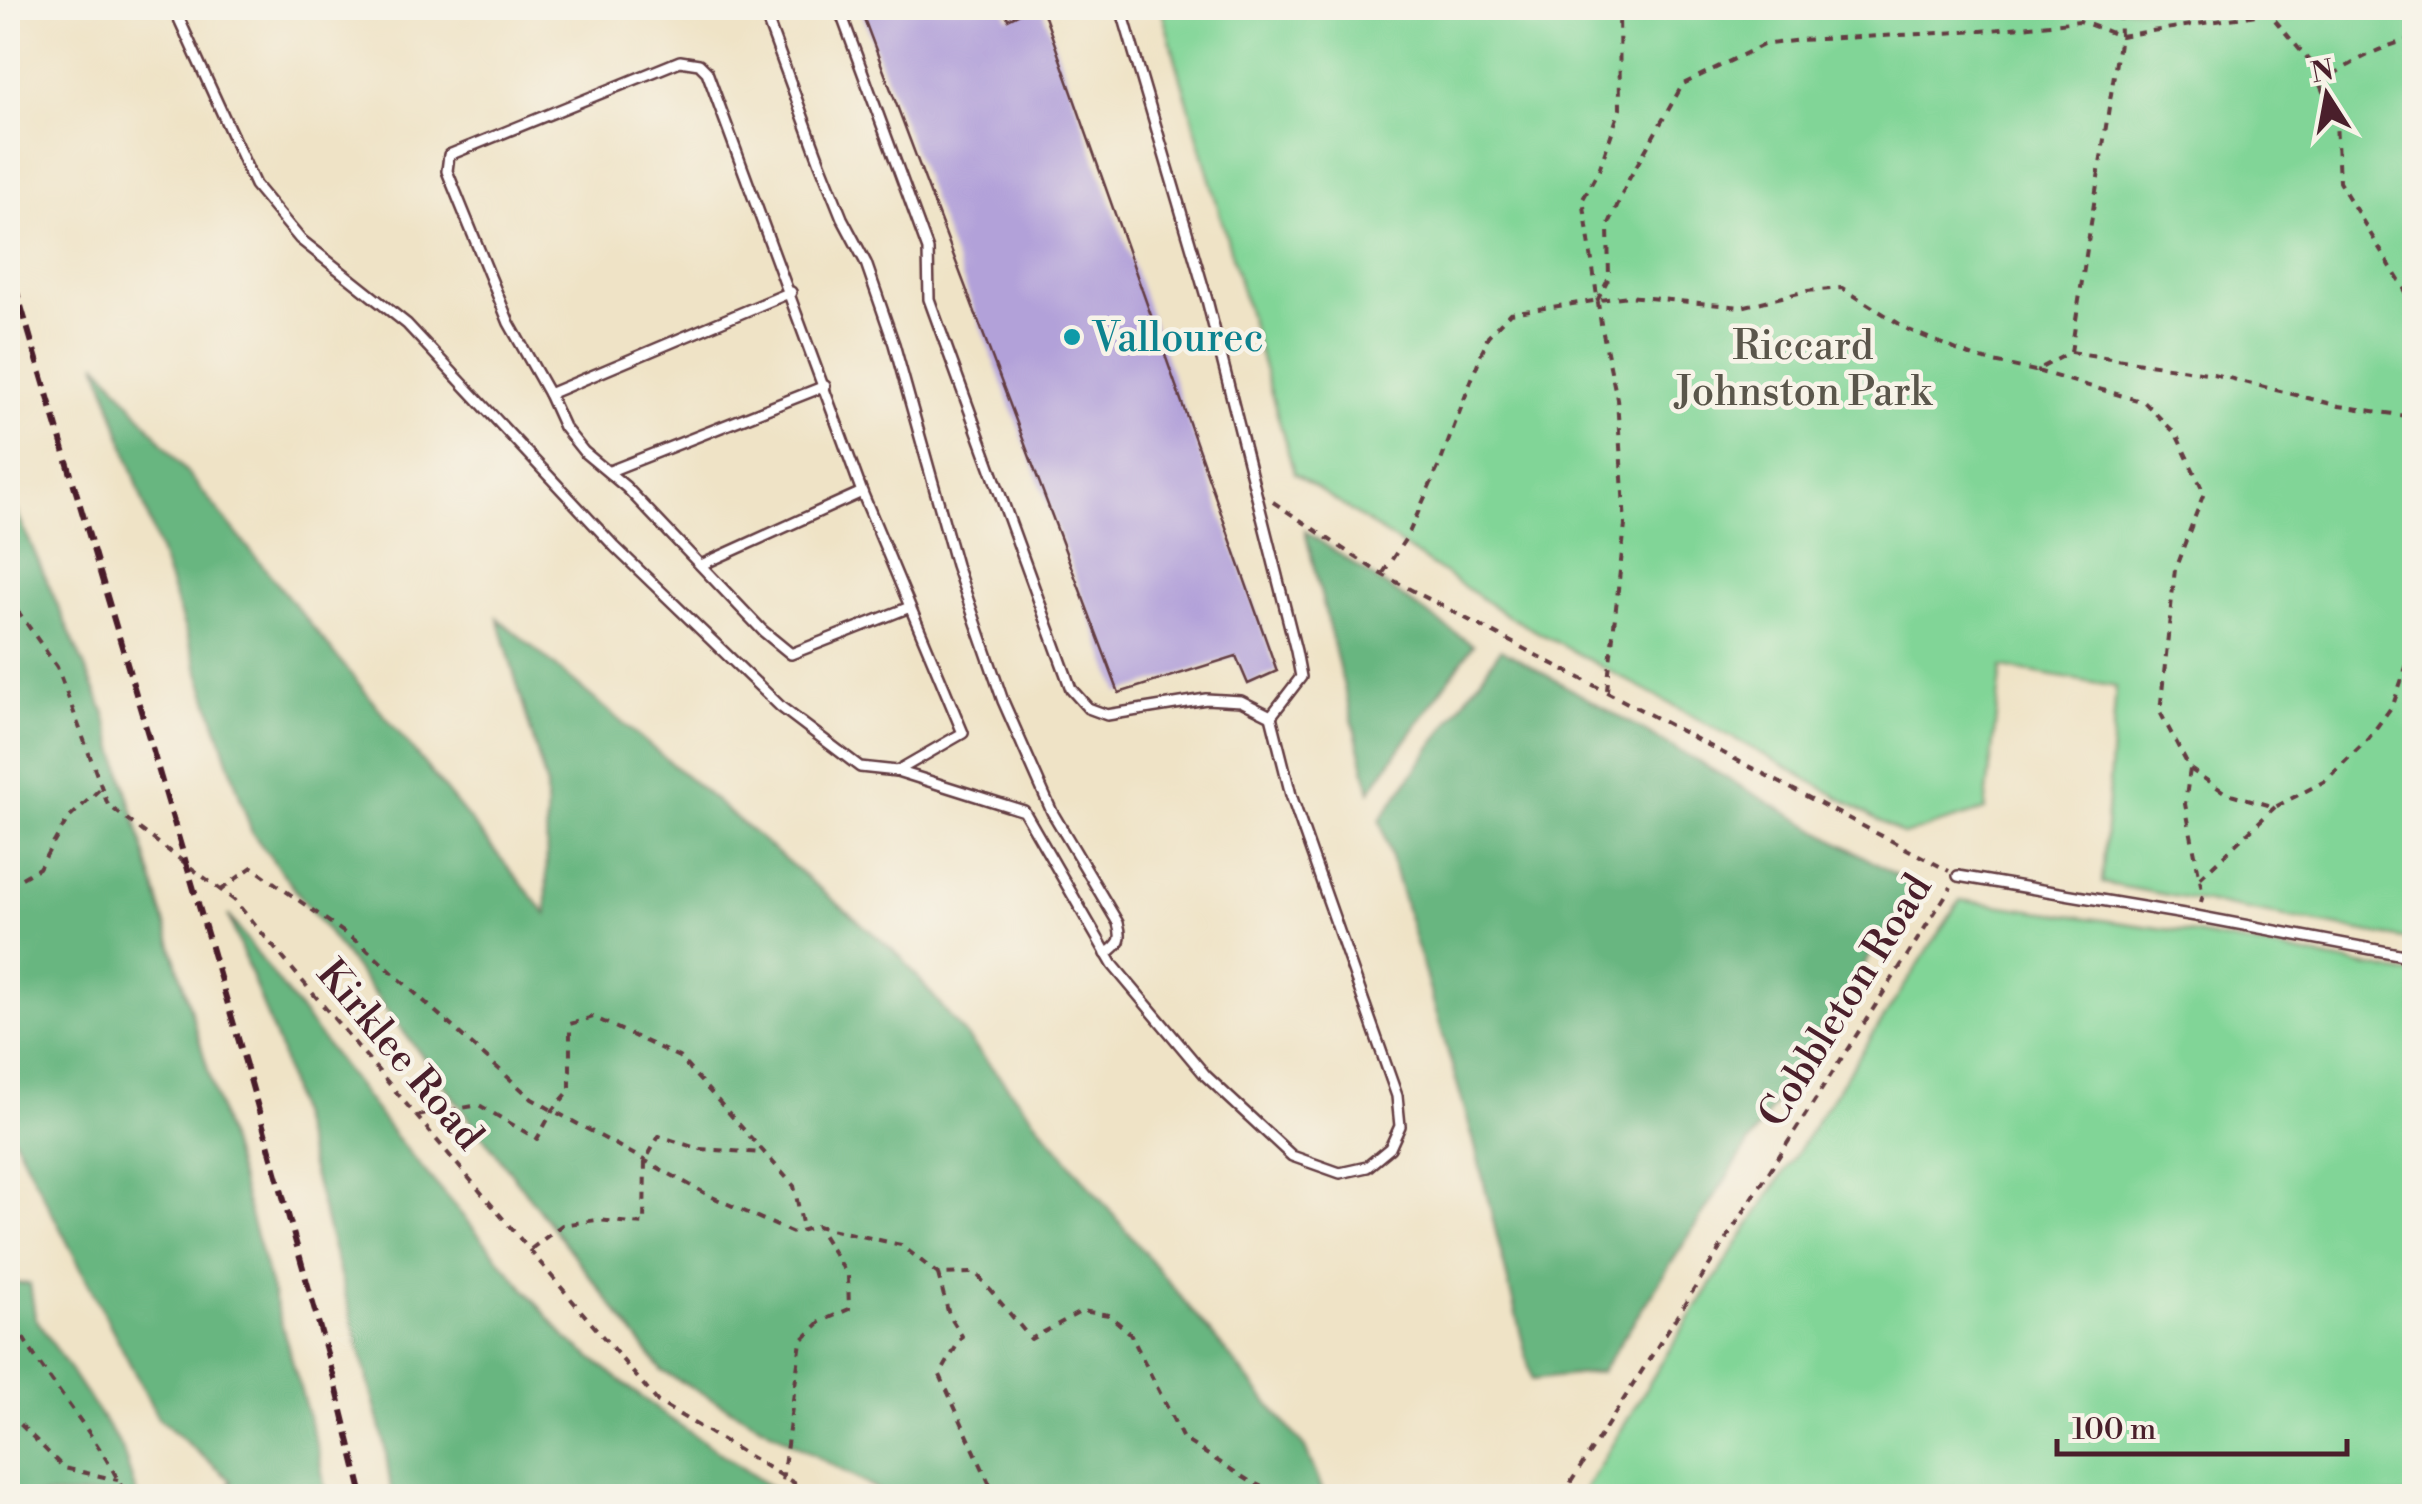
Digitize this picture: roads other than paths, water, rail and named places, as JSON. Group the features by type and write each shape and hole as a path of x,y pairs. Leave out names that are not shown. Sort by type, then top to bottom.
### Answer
{"lane":[{"path":"174,8 255,185 300,239 408,324 615,548 782,707 860,766 897,771 1024,811 1106,954 1206,1076 1292,1156 1340,1172 1367,1168 1390,1148 1400,1126 1397,1096 1290,794 1271,716 1241,701 1206,700 1107,716 1088,708 1071,689 929,298 928,250 839,8"},
{"path":"763,8 820,163 873,280 956,565 1002,701 1052,812 1118,923 1122,936 1119,944 1106,954"},
{"path":"1121,8 1207,300 1301,677 1271,716"},
{"path":"897,771 962,733 910,607 862,492 707,72 699,64 680,61 449,155 447,171 509,324 564,427 584,452 610,472 763,631 790,654 910,607"},
{"path":"549,394 791,292"},
{"path":"610,472 825,386"},
{"path":"701,564 862,492"},
{"name":"Cobbleton Road","path":"1958,876 2414,958"}],"railway":[{"path":"8,262 248,1072 363,1496"}],"place":[{"name":"Vallourec","path":"1072,337"}],"park label":[{"name":"Riccard Johnston Park","path":"1803,368"}]}
